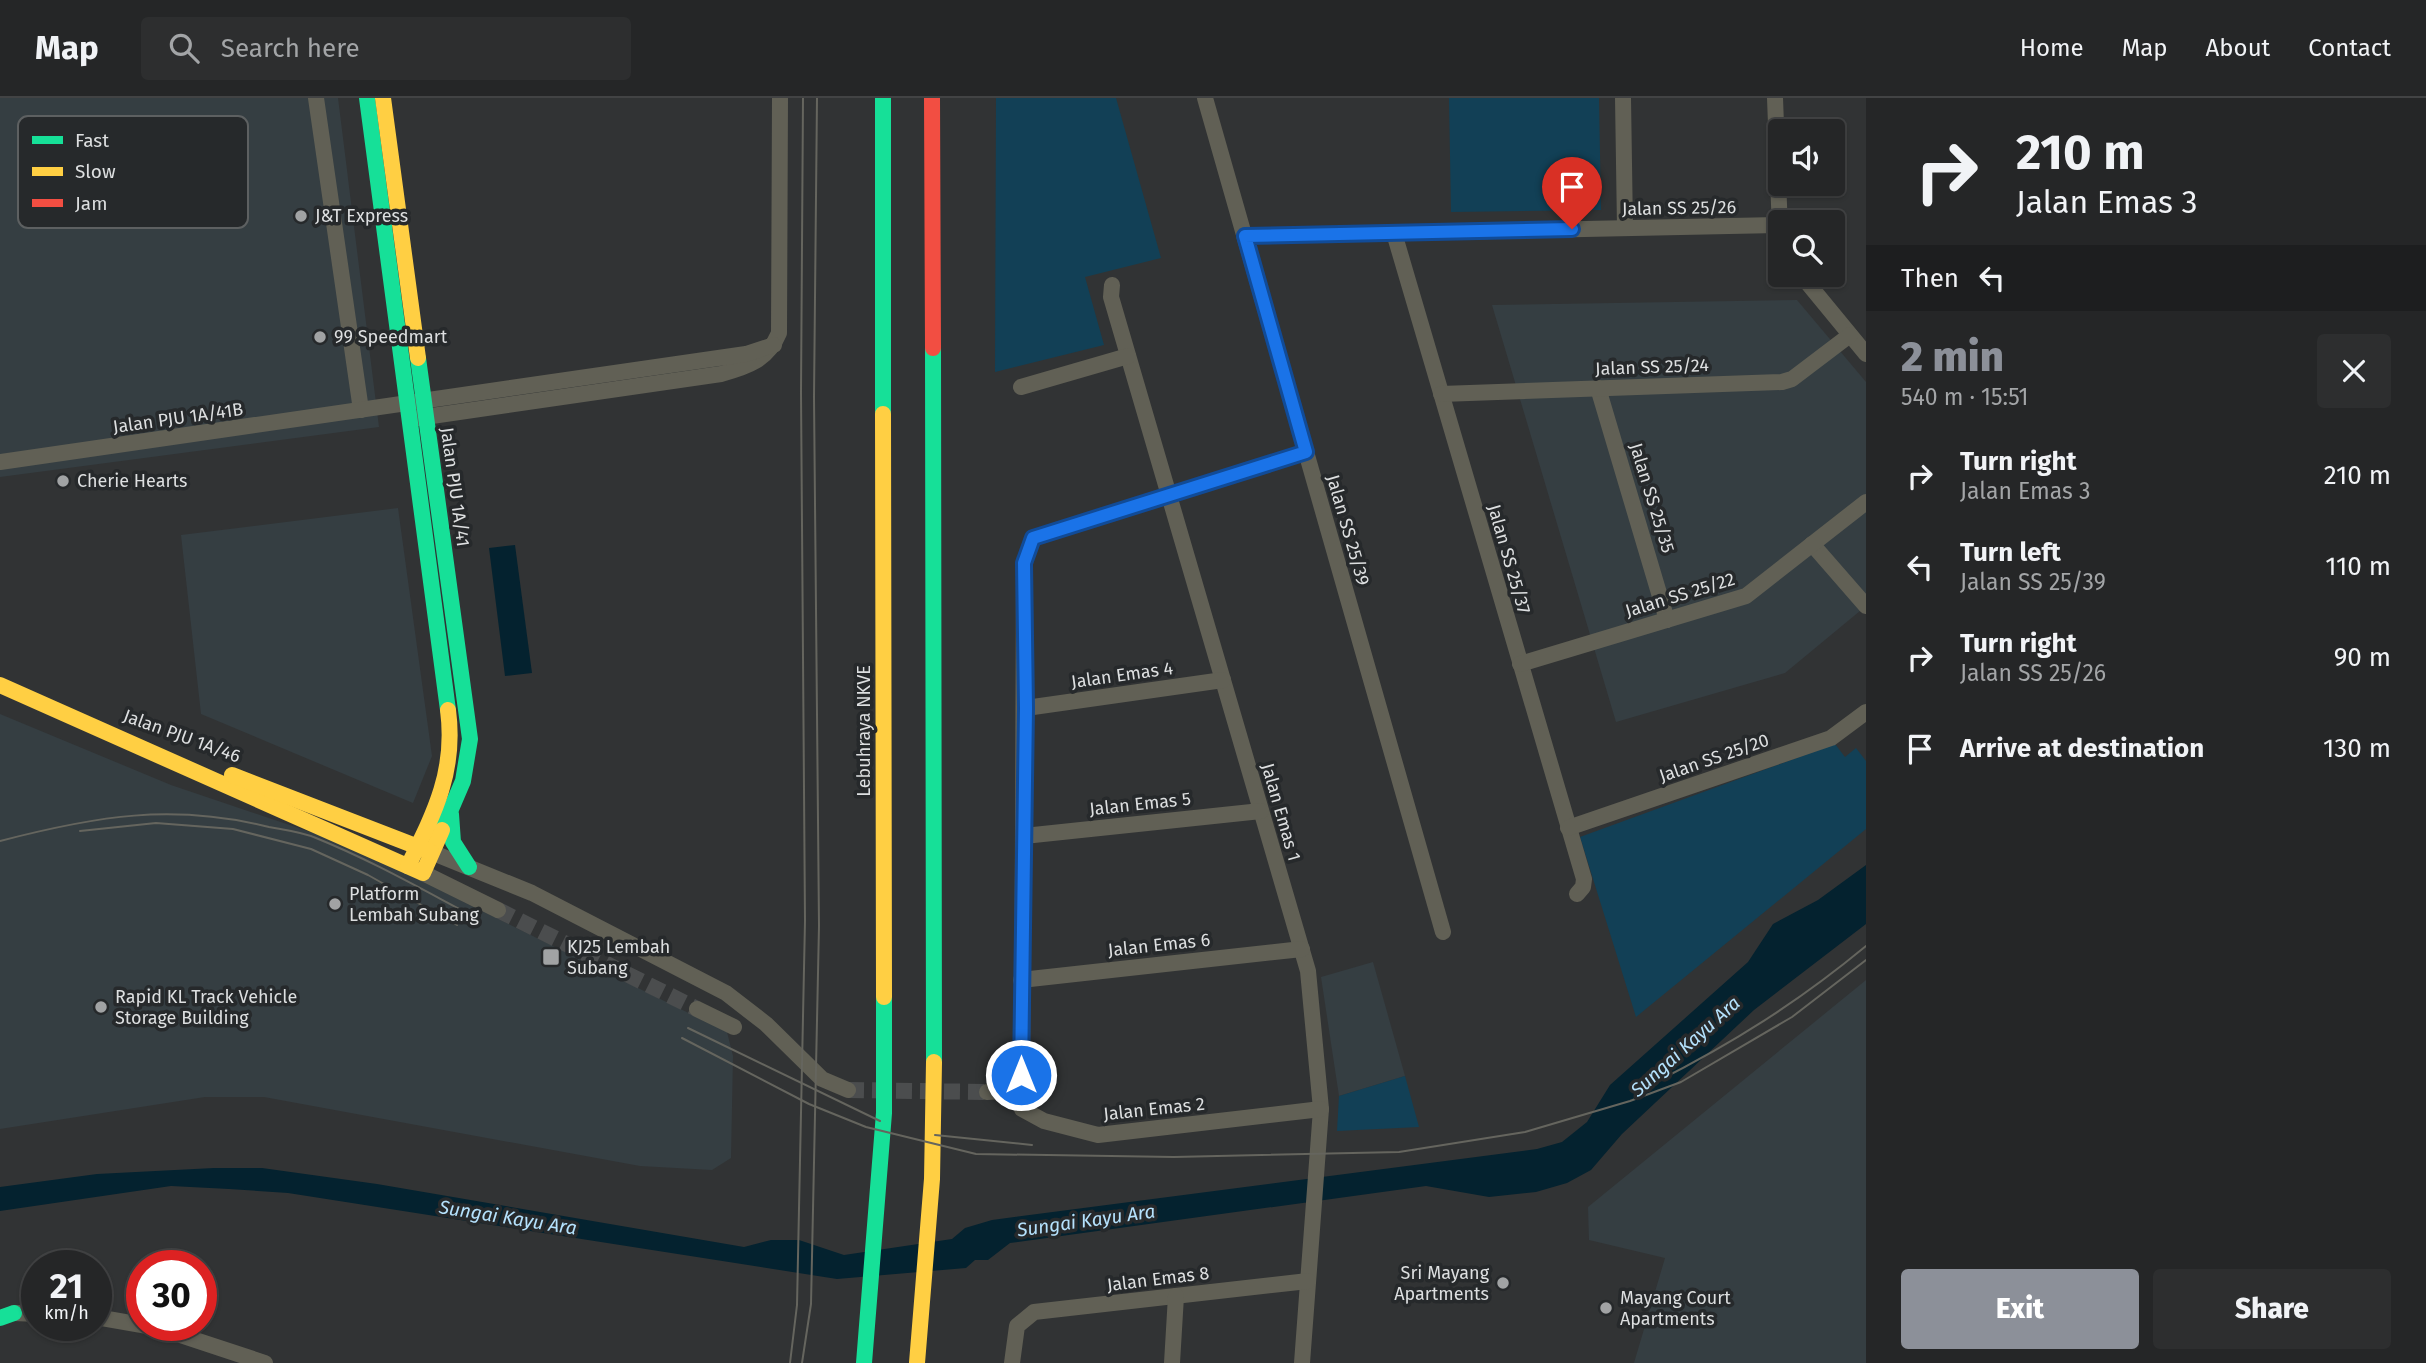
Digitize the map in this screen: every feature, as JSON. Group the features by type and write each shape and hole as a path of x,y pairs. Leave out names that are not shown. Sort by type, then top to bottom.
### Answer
{"main road":[{"name":"Jalan PJU 1A/41","path":"367,98 452,740 452,759 424,849 415,869"},
{"name":"Jalan PJU 1A/41","path":"383,98 470,739 468,762 453,805 424,849"},
{"name":"Lebuhraya NKVE","path":"864,1363 884,1113 883,98"},
{"path":"918,1355 932,1179 932,98"},
{"path":"0,685 95,725"},
{"name":"Jalan PJU 1A/46","path":"95,725 424,849"},
{"name":"Jalan PJU 1A/46","path":"95,725 415,869"},
{"path":"453,805 451,838 454,849 469,867"}],"street":[{"path":"316,98 361,410"},
{"name":"Jalan PJU 1A/41B","path":"0,462 171,440 361,410 408,411 746,354 774,345 779,333 780,98"},
{"name":"Jalan SS 25/39","path":"1205,98 1443,932"},
{"path":"1623,98 1625,228"},
{"path":"1775,98 1778,210"},
{"name":"Jalan SS 25/26","path":"1245,236 1625,228 1768,228"},
{"name":"Jalan SS 25/37","path":"1394,233 1584,878 1583,887 1577,894"},
{"name":"Jalan Emas 1","path":"1112,285 1111,298 1308,971 1321,1109 1302,1363"},
{"path":"1811,287 1866,354"},
{"name":"Jalan SS 25/24","path":"1441,394 1783,382 1792,379 1850,335"},
{"path":"1021,387 1128,356"},
{"name":"Jalan SS 25/35","path":"1598,388 1667,620"},
{"path":"1169,495 1306,452"},
{"name":"Jalan Emas 2","path":"1169,495 1033,538 1024,563 1026,708 1021,980 1022,1109 1044,1121 1098,1135 1321,1109"},
{"name":"Jalan SS 25/22","path":"1520,664 1746,596 1866,502"},
{"path":"1812,544 1866,606"},
{"name":"Jalan Emas 4","path":"1026,708 1223,680"},
{"name":"Jalan SS 25/20","path":"1568,828 1831,738 1866,712"},
{"name":"Jalan Emas 5","path":"1024,836 1261,811"},
{"name":"Jalan PJU 1A/46","path":"424,849 533,893 726,993 765,1024 822,1079 848,1090"},
{"name":"Jalan PJU 1A/46","path":"415,869 498,910"},
{"name":"Jalan Emas 6","path":"1021,980 1302,949"},
{"path":"697,1009 734,1027"},
{"path":"987,1092 1021,1090"},
{"name":"Jalan Emas 8","path":"1012,1363 1017,1326 1034,1312 1308,1281"},
{"path":"1172,1363 1176,1296"},
{"path":"112,1320 159,1328 265,1363"}],"shaded area":[{"path":"0,98 338,98 379,427 0,477"},
{"path":"996,98 1116,98 1161,258 1085,277 1104,345 995,372"},
{"path":"1449,98 1599,98 1601,210 1451,212"},
{"path":"1797,300 1866,382 1866,606 1785,673 1616,722 1492,305"},
{"path":"398,508 432,756 413,803 201,714 181,535"},
{"path":"0,714 171,785 349,845 727,1032 733,1056 731,1158 712,1170 640,1166 264,1097 205,1097 0,1129"},
{"path":"1835,744 1845,757 1856,748 1866,761 1866,829 1636,1017 1580,837"},
{"path":"1373,962 1405,1076 1339,1096 1321,977"},
{"path":"1866,980 1866,1363 1634,1363 1665,1258 1589,1240 1588,1207"},
{"path":"1405,1076 1419,1127 1337,1131 1339,1096"}],"water":[{"path":"515,545 532,673 505,676 489,548"},
{"name":"Sungai Kayu Ara","path":"1866,865 1866,924 1754,1010 1622,1134 1591,1170 1567,1183 1536,1192 1489,1197 1426,1186 1010,1243 988,1260 975,1260 966,1268 837,1279 288,1193 171,1186 0,1211 0,1187 97,1174 262,1168 377,1184 744,1247 771,1240 799,1240 844,1255 952,1239 965,1228 992,1220 1537,1149 1562,1142 1587,1122 1610,1085 1748,962 1773,924 1818,900"}],"tunnel":[{"path":"498,910 697,1009"},
{"path":"848,1090 987,1092"}],"tram line":[{"path":"790,1363 797,1305 805,921 801,393 803,98"},
{"path":"802,1363 811,1304 819,926 814,397 817,98"},
{"path":"0,841 69,825 134,816 167,814 234,820 316,838 465,912"},
{"path":"80,831 156,823 233,829 311,849 368,875 457,925"},
{"path":"1654,1083 1764,1021 1866,946"},
{"path":"682,1038 809,1104 866,1127 976,1154 1174,1157 1399,1152 1525,1132 1630,1101 1681,1082 1792,1017 1866,960"},
{"path":"688,1028 880,1121"},
{"path":"935,1135 1032,1145"}],"traffic: fast":[{"path":"367,98 448,710"},
{"path":"883,98 883,414"},
{"path":"933,348 934,1062"},
{"path":"418,358 470,739 463,781 442,830"},
{"path":"451,814 453,842 469,867"},
{"path":"864,1363 884,1113 884,997"},
{"path":"0,1318 14,1313"}],"traffic: slow":[{"path":"383,98 418,358"},
{"path":"883,414 884,997"},
{"path":"0,685 423,873 442,830"},
{"path":"408,866 435,809 446,772 450,732 448,710"},
{"path":"232,775 431,852"},
{"path":"917,1363 932,1179 934,1062"}],"traffic: jam":[{"path":"932,98 933,348"}],"place":[{"name":"J&T Express","path":"301,216"},
{"name":"99 Speedmart","path":"320,337"},
{"name":"Cherie Hearts","path":"63,481"},
{"name":"Platform Lembah Subang","path":"335,904"},
{"name":"KJ25 Lembah Subang","path":"551,957"},
{"name":"Rapid KL Track Vehicle Storage Building","path":"101,1007"},
{"name":"Sri Mayang Apartments","path":"1503,1283"},
{"name":"Mayang Court Apartments","path":"1606,1308"}],"route":[{"path":"1021,1075 1026,708 1024,563 1033,538 1306,452 1245,236 1572,229"}]}
